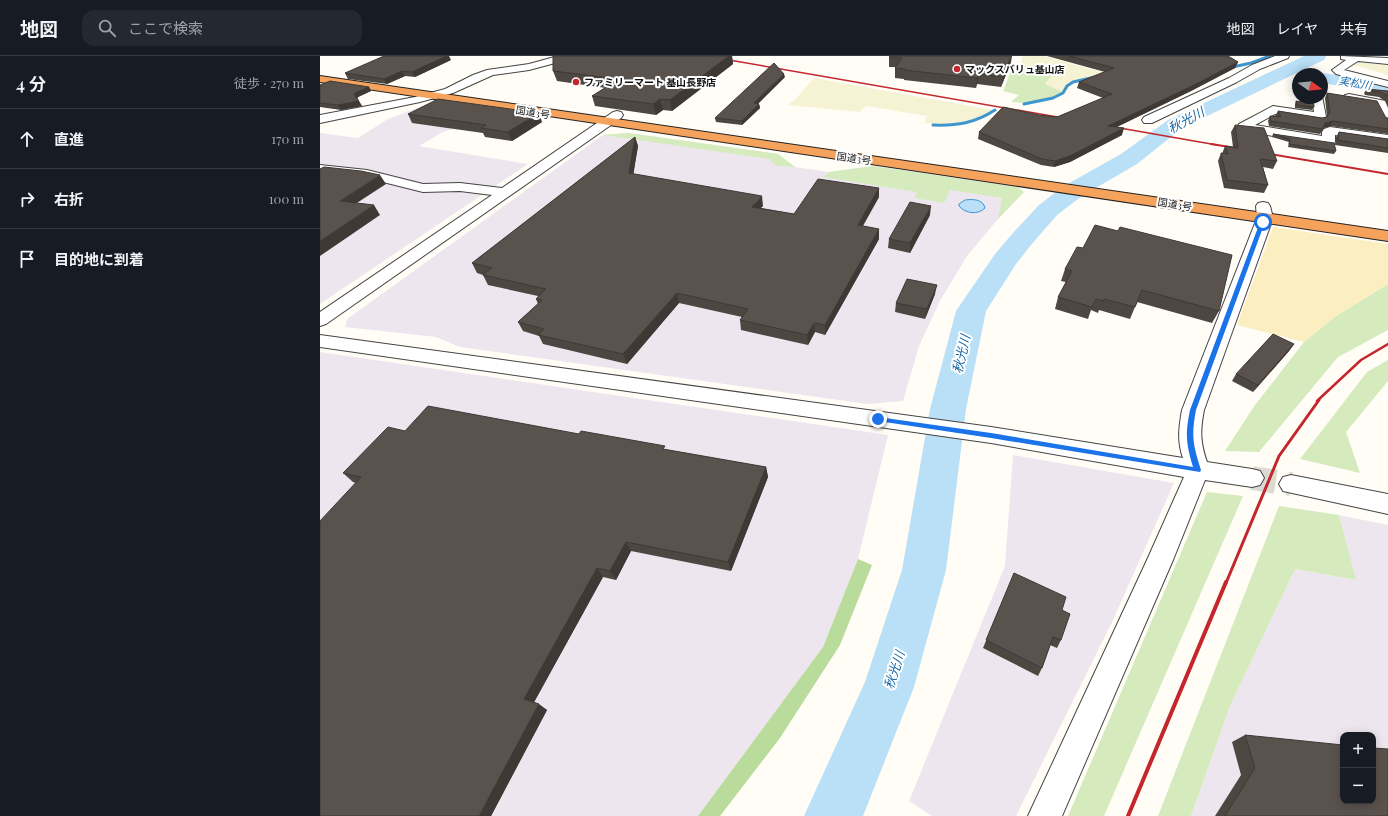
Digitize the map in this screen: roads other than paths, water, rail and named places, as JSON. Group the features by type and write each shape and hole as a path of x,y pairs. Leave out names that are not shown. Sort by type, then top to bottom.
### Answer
{"highway":[{"name":"国道3号","path":"320,72 449,91 612,119 1046,185 1130,193 1264,212 1388,225"},
{"name":"国道3号","path":"320,79 427,96 1060,178 1130,193"},
{"name":"国道3号","path":"1264,212 1388,236"}],"street":[{"path":"320,119 416,100 449,91 477,77 491,72 529,67 570,56"},
{"path":"1148,120 1233,80 1256,67 1284,56"},
{"path":"1332,56 1388,61"},
{"path":"1354,57 1337,70 1349,84 1382,103 1388,119"},
{"path":"1328,94 1349,84 1388,84"},
{"path":"1324,104 1320,117 1273,110 1243,127 1329,141 1328,132 1330,131 1388,140"},
{"path":"320,320 612,119"},
{"path":"320,169 331,172 368,174 423,188 460,187 504,192"},
{"path":"1045,816 1160,560 1198,470 1191,450 1189,431 1193,410 1264,212"},
{"path":"320,341 991,435 1252,478"},
{"path":"1291,484 1388,504"}],"water":[{"path":"965,200 980,201 985,208 976,213 965,211 959,206 959,204"}],"waterway":[{"path":"1228,68 1251,63 1270,56"},
{"name":"秋光川","path":"833,816 838,809 889,687 924,570 948,409 971,311 1005,260 1022,239 1048,210 1073,191 1129,159 1175,124 1318,56"},
{"path":"1024,104 1053,98 1063,93 1067,86 1073,82 1095,77"},
{"name":"実松川","path":"1328,79 1388,88"},
{"path":"933,125 966,123 995,110"}],"tunnel":[{"path":"1252,478 1291,484"}],"railway":[{"path":"706,56 1069,119"},
{"path":"1114,127 1214,145"},
{"path":"1214,145 1236,148"},
{"path":"1264,153 1388,174"},
{"path":"1317,401 1361,360 1388,344"},
{"path":"1226,583 1279,456 1319,400"},
{"path":"1128,816 1226,582"}],"place":[{"name":"マックスバリュ基山店","path":"957,69"},
{"name":"ファミリーマート 基山長野店","path":"576,82"}]}
